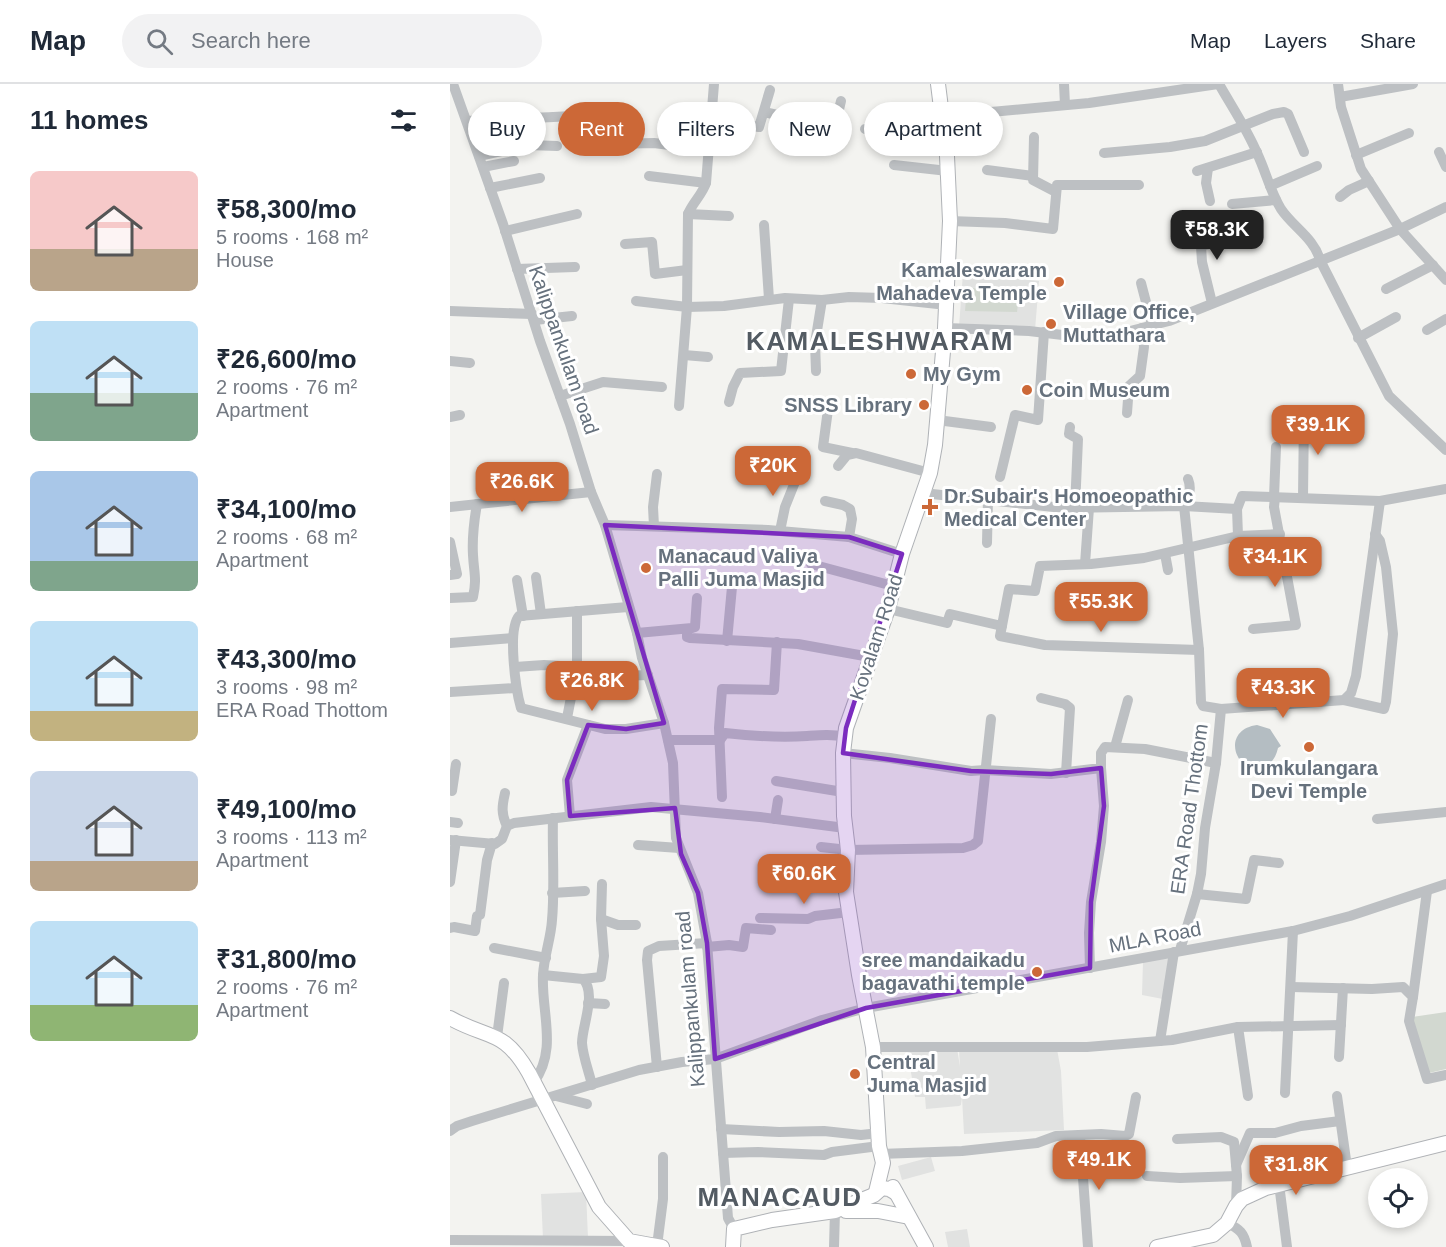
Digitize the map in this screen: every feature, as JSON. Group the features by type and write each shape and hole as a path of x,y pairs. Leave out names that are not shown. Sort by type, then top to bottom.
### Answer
{"main road":[{"name":"Kovalam Road","path":"938,84 940,102"},
{"name":"Kovalam Road","path":"875,1194 880,1149 873,1047 846,892 848,850 843,792 843,753 846,728 888,609 902,554 930,473 935,445 947,305 950,220 946,156"},
{"path":"450,1018 497,1036 508,1043 534,1082 549,1097 599,1207 629,1241 659,1247"},
{"path":"1157,1247 1213,1235 1227,1223 1236,1206 1248,1196 1279,1184 1446,1144"},
{"path":"880,1149 897,1196 926,1247"},
{"path":"835,1211 886,1188 897,1196"},
{"path":"875,1194 873,1204 882,1212"},
{"path":"882,1212 896,1208 897,1196"},
{"path":"733,1247 735,1229 772,1220 835,1211 860,1210 909,1217"}],"street":[{"name":"Kalippankulam road","path":"453,84 506,231 591,492 605,525 637,633 642,658 664,723 673,763 676,838 698,893 707,945 728,1218 735,1229"},
{"path":"712,102 714,84"},
{"path":"1064,84 1065,105"},
{"path":"1003,113 1219,84 1257,152 1283,212 1317,249 1320,260 1358,338 1389,396 1446,450"},
{"path":"1338,84 1341,107 1361,169 1400,229 1446,280"},
{"path":"1340,97 1413,84"},
{"path":"756,128 759,128 770,90"},
{"path":"764,112 768,113"},
{"path":"1104,153 1205,141 1284,112 1288,114 1304,152"},
{"path":"467,121 558,117"},
{"path":"1356,155 1409,134"},
{"path":"1034,137 1033,180 1056,189 1139,185"},
{"path":"481,161 528,145 557,146"},
{"path":"1210,201 1202,170 1257,152"},
{"path":"1439,152 1446,167"},
{"path":"679,406 687,307 688,214 694,202 701,196 706,183 708,156"},
{"path":"481,161 514,161"},
{"path":"894,165 948,171"},
{"path":"1270,186 1317,166"},
{"path":"987,170 1034,177"},
{"path":"649,177 706,183"},
{"path":"490,188 540,178"},
{"path":"1340,197 1369,181"},
{"path":"950,220 1053,229 1056,189"},
{"path":"1232,204 1276,200"},
{"path":"945,328 1044,332 1103,338 1147,327 1212,303 1400,229 1446,207"},
{"path":"506,231 577,214"},
{"path":"688,214 729,216"},
{"path":"765,225 769,299"},
{"path":"1212,303 1202,262 1201,246 1247,234"},
{"path":"625,244 652,242 655,274 687,270"},
{"path":"1386,289 1433,266"},
{"path":"517,269 575,267"},
{"path":"1127,413 1129,386 1140,375 1147,327 1141,283"},
{"path":"636,301 687,307 724,306 769,299 822,300 849,297 947,305"},
{"path":"729,402 740,373 781,371 789,298"},
{"path":"816,371 815,343 822,300"},
{"path":"450,311 533,317 572,316"},
{"path":"1358,338 1396,317"},
{"path":"1427,330 1446,319"},
{"path":"1000,477 1016,415 1038,420 1044,332"},
{"path":"684,355 708,357"},
{"path":"450,361 470,363"},
{"path":"560,396 603,382 662,387"},
{"path":"829,402 823,447 930,473"},
{"path":"1303,497 1304,415"},
{"path":"937,420 991,427"},
{"path":"1070,427 1069,434 1078,439 1075,508"},
{"path":"1253,629 1296,625 1274,507 1276,447"},
{"path":"838,466 852,453"},
{"path":"780,531 785,507 799,472"},
{"path":"654,526 653,507 657,474"},
{"path":"1188,479 1190,485 1188,499 1184,506 1199,650 1201,702 1203,706 1221,709"},
{"path":"1239,536 1237,509 1242,496 1380,501 1446,489"},
{"path":"450,507 591,492"},
{"path":"923,493 1075,508 1184,506 1237,509"},
{"path":"987,543 988,499"},
{"path":"825,501 850,509 852,519 849,537"},
{"path":"1344,700 1351,693 1356,676 1380,501"},
{"path":"450,598 473,597 476,579 473,540 477,504"},
{"path":"1085,564 1089,508"},
{"path":"605,525 780,531 849,537 902,554"},
{"path":"1199,650 1045,645 1000,636 1009,590 1035,591 1040,566 1085,564 1166,554 1239,536 1280,534"},
{"name":"ERA Road Thottom","path":"1160,1041 1177,951 1197,894 1216,763 1221,709 1344,700 1384,709 1394,634 1386,567 1380,541 1375,534"},
{"path":"450,542 453,575 476,579"},
{"path":"1166,554 1168,570"},
{"path":"811,564 893,586"},
{"path":"536,577 541,614"},
{"path":"517,580 523,616"},
{"path":"728,640 732,587"},
{"path":"637,633 687,630 695,627 697,598"},
{"path":"628,607 541,614 515,619 513,638 516,688 522,708 605,729 626,729 664,723"},
{"path":"888,609 947,623 950,614 1002,626"},
{"path":"567,718 577,667 577,611"},
{"path":"687,630 687,637 690,639 777,642 870,657"},
{"path":"450,642 513,638"},
{"path":"722,797 719,728 722,689 774,690 777,642"},
{"path":"515,667 544,665 577,667 621,676 648,675"},
{"path":"450,692 516,688"},
{"path":"1041,699 1065,704 1070,708 1066,773"},
{"path":"1115,747 1128,700"},
{"path":"821,847 848,850 963,848 973,845 978,841 991,719"},
{"path":"570,816 567,780 588,725"},
{"path":"720,740 724,733 755,736 807,736 824,733 845,737"},
{"path":"668,740 720,740"},
{"path":"1090,968 1090,912 1104,806 1101,753 1105,747 1145,749 1216,763"},
{"path":"843,753 971,771 1066,773 1101,768"},
{"path":"455,791 456,764"},
{"path":"776,781 843,792"},
{"path":"505,793 502,807 503,818 507,826"},
{"path":"775,819 778,800"},
{"path":"450,882 453,840 499,842 507,826 514,823 651,807 845,828"},
{"path":"1377,819 1446,812"},
{"path":"534,1082 542,1071 547,1040 543,975 552,918 553,818"},
{"path":"450,928 475,931 477,916 480,915 492,843"},
{"path":"638,845 679,848"},
{"path":"1197,894 1246,898 1254,860 1279,863"},
{"path":"543,975 584,979 601,977 604,956 601,919 602,884"},
{"name":"MLA Road","path":"450,1131 457,1126 639,1070 682,1062 716,1059 822,1020 866,1008 1293,931 1350,916 1446,884"},
{"path":"552,893 585,891"},
{"path":"1427,891 1409,1021 1427,1079 1446,1075"},
{"path":"760,918 808,919 849,912"},
{"path":"601,919 618,925 636,925"},
{"path":"657,1067 648,976 648,951 659,946 729,945 743,947 746,928 771,930"},
{"path":"1285,1093 1293,931"},
{"path":"494,948 546,958"},
{"path":"584,979 588,984 588,1004 582,1043 592,1085"},
{"path":"497,1036 504,983"},
{"path":"1291,987 1403,987 1413,997"},
{"path":"1339,1057 1343,988"},
{"path":"588,1004 605,1004"},
{"path":"873,1047 1066,1047 1196,1037 1238,1027 1341,1025"},
{"path":"1238,1027 1248,1096"},
{"path":"1337,1096 1347,1167"},
{"path":"549,1097 587,1104"},
{"path":"723,1153 824,1155 832,1152 880,1149 973,1150 1037,1143 1056,1136 1101,1134 1125,1136 1129,1134 1136,1097"},
{"path":"1237,1170 1250,1133 1275,1133 1300,1126 1340,1121"},
{"path":"721,1129 824,1131 861,1135 880,1149"},
{"path":"765,1131 765,1153"},
{"path":"1080,1136 1088,1247"},
{"path":"1177,1139 1221,1137 1234,1142 1237,1170 1236,1206"},
{"path":"659,1247 663,1199 663,1157"},
{"path":"1148,1176 1180,1178 1237,1170"},
{"path":"1279,1184 1287,1247"},
{"path":"834,1247 835,1211"},
{"path":"1227,1223 1242,1231 1247,1247"},
{"path":"450,1240 595,1245 629,1241"}],"highlighted area":[{"path":"605,525 849,537 902,554 846,728 843,753 971,771 1051,774 1101,768 1104,806 1091,902 1090,968 866,1008 715,1059 707,943 698,893 681,854 675,808 570,816 567,780 588,725 626,729 664,723"}],"shaded area":[{"path":"963,273 1039,281 1035,330 959,327"},
{"path":"967,287 1019,296 1017,312 965,311"},
{"path":"1257,725 1270,729 1281,746 1270,763 1255,768 1240,760 1235,743 1238,735 1245,729"},
{"path":"1169,958 1163,999 1142,995 1143,961"},
{"path":"1446,1012 1446,1069 1429,1073 1412,1017"},
{"path":"907,1048 957,1048 960,1067 959,1050 1057,1049 1061,1071 1064,1130 964,1134 962,1097 959,1106 926,1109 925,1097 915,1097"},
{"path":"931,1157 935,1171 902,1180 898,1166"},
{"path":"586,1192 588,1238 543,1239 541,1194"},
{"path":"967,1229 970,1247 948,1247 945,1232"}],"place":[{"name":"Kamaleswaram Mahadeva Temple","path":"1059,282"},
{"name":"Village Office, Muttathara","path":"1051,324"},
{"name":"My Gym","path":"911,374"},
{"name":"Coin Museum","path":"1027,390"},
{"name":"SNSS Library","path":"924,405"},
{"name":"Dr.Subair's Homoeopathic Medical Center","path":"930,507"},
{"name":"Manacaud Valiya Palli Juma Masjid","path":"646,568"},
{"name":"Irumkulangara Devi Temple","path":"1309,747"},
{"name":"sree mandaikadu bagavathi temple","path":"1037,972"},
{"name":"Central Juma Masjid","path":"855,1074"}],"district":[{"name":"KAMALESHWARAM","path":"880,341"},
{"name":"MANACAUD","path":"780,1197"}]}
